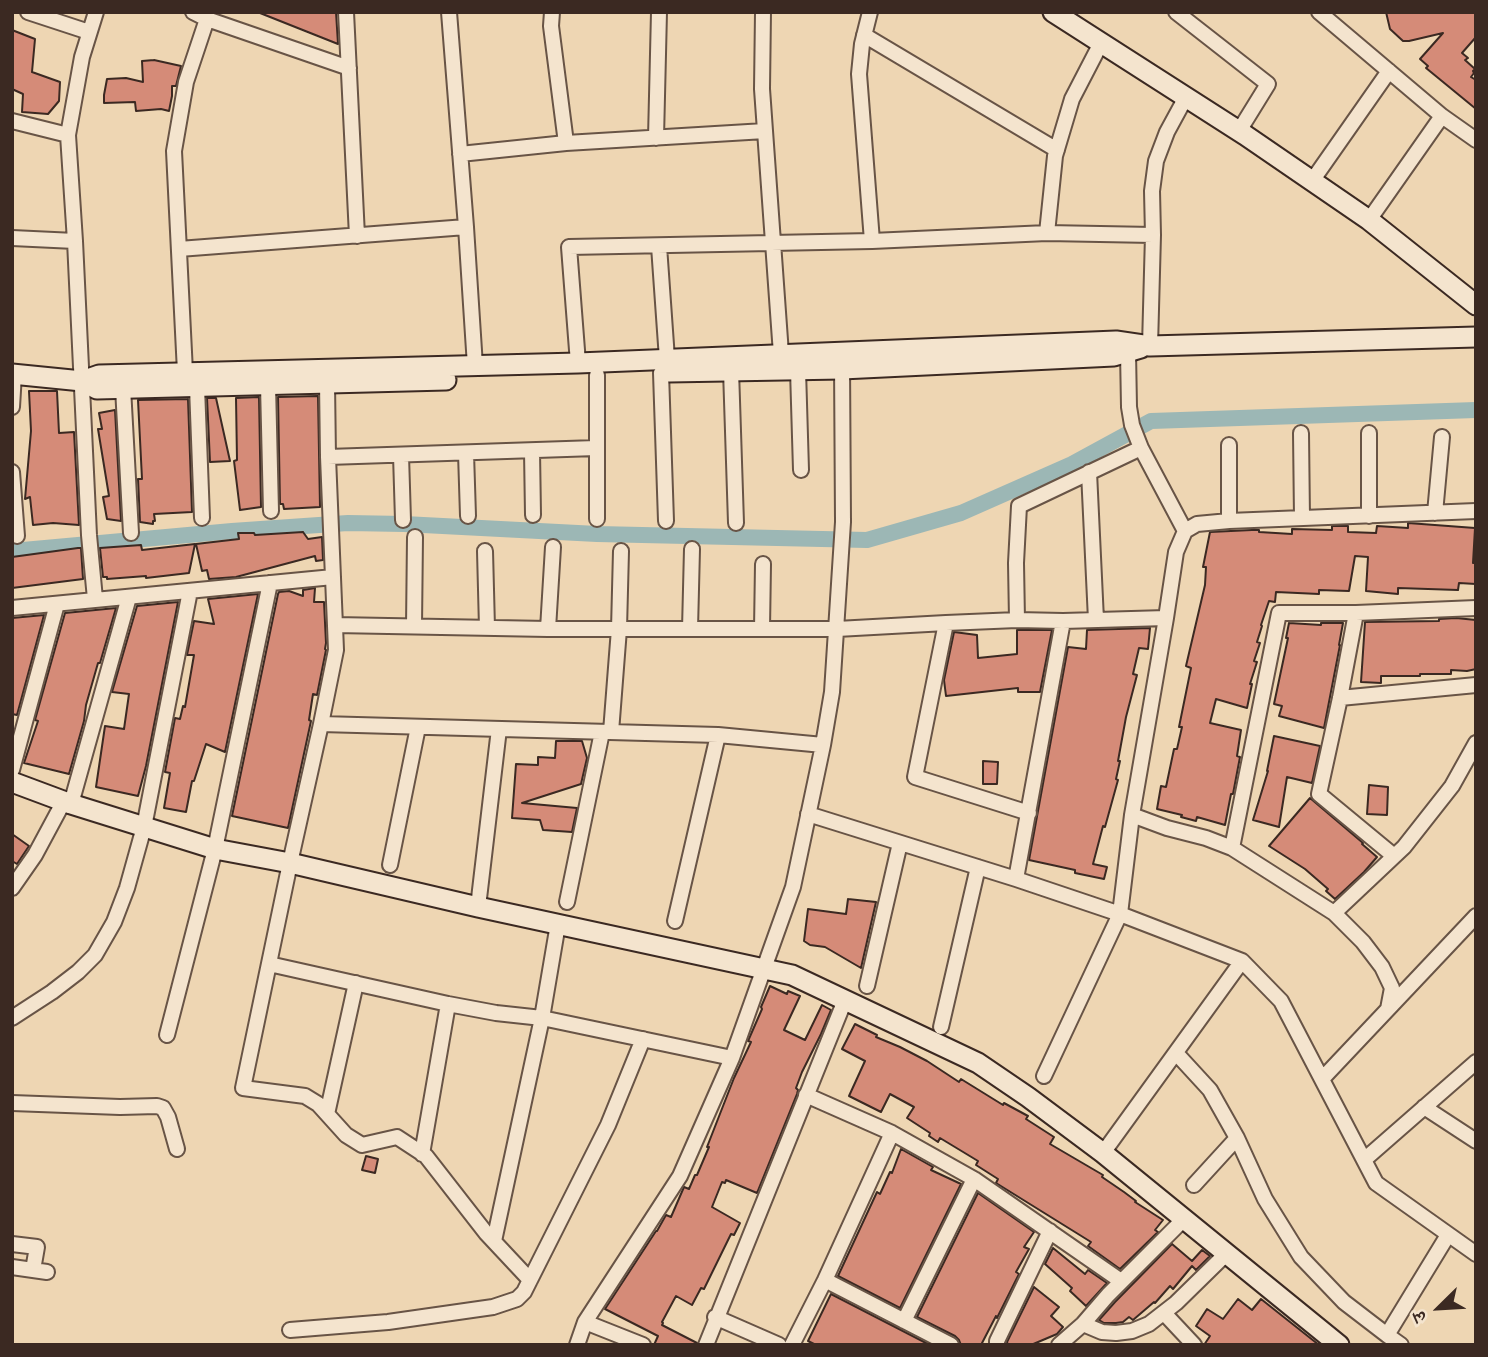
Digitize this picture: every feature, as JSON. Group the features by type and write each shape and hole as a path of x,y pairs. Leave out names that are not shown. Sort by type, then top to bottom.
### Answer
{"street":[{"path":"28,12 89,32"},
{"path":"94,599 68,135 82,57 96,12"},
{"path":"193,12 349,68"},
{"path":"346,12 357,236"},
{"path":"449,12 475,366"},
{"path":"552,12 553,47 566,143"},
{"path":"656,138 659,12"},
{"path":"763,12 762,89 782,354"},
{"path":"870,12 859,74 872,241"},
{"path":"1053,12 1239,131 1369,220 1476,304"},
{"path":"1176,12 1268,84 1239,131"},
{"path":"1319,12 1442,116 1476,140"},
{"path":"202,518 179,249 174,151 186,82 208,19"},
{"path":"864,36 1057,150"},
{"path":"1047,233 1057,150 1072,99 1101,43"},
{"path":"1312,181 1389,71"},
{"path":"1150,346 1152,191 1156,161 1167,132 1186,97"},
{"path":"1369,220 1442,116"},
{"path":"12,121 68,135"},
{"path":"460,154 566,143 765,131"},
{"path":"179,249 466,228"},
{"path":"578,363 569,247 774,244 1047,233 1153,234"},
{"path":"12,238 75,241"},
{"path":"659,246 666,521"},
{"path":"12,407 13,374 82,381 97,389 191,379 578,363 731,370 798,370 842,360 1115,341 1150,346 1476,337"},
{"path":"82,381 99,375 268,385 597,375 782,354 842,360 1114,356 1150,346"},
{"path":"1128,352 1132,425 1185,531"},
{"path":"577,1345 585,1322 680,1176 732,1058 793,887 832,692 843,522 842,360"},
{"path":"731,370 736,523"},
{"path":"798,370 801,470"},
{"path":"597,375 597,519"},
{"path":"327,383 336,650 243,1088 305,1096 318,1104 346,1135 362,1145 397,1137 426,1156 494,1241 530,1280"},
{"path":"268,385 271,512"},
{"path":"123,388 131,533"},
{"path":"1301,433 1302,518"},
{"path":"1369,433 1369,516"},
{"path":"1436,513 1442,437"},
{"path":"1017,620 1019,506 1140,445"},
{"path":"1228,521 1229,445"},
{"path":"328,457 596,449"},
{"path":"532,451 533,514"},
{"path":"466,453 468,516"},
{"path":"401,455 403,520"},
{"path":"12,472 17,536"},
{"path":"1089,472 1096,620"},
{"path":"1044,1076 1120,914 1132,815 1176,552 1185,531 1197,524 1228,521 1476,511"},
{"path":"414,626 415,537"},
{"path":"548,629 553,547"},
{"path":"690,629 692,549"},
{"path":"485,551 487,628"},
{"path":"567,902 606,732 619,629 621,551"},
{"path":"762,629 763,564"},
{"path":"12,608 333,577"},
{"path":"167,1035 215,849 270,583"},
{"path":"12,1018 78,972 95,955 114,922 144,827 190,591"},
{"path":"12,888 67,802 129,597"},
{"path":"12,770 57,604"},
{"path":"1232,848 1279,613 1476,608"},
{"path":"1356,613 1319,794 1394,856"},
{"path":"335,625 548,629 837,629 1017,620 1166,618"},
{"path":"1016,879 1063,621"},
{"path":"946,624 915,777 1029,813"},
{"path":"1340,698 1476,685"},
{"path":"321,724 718,735 823,745"},
{"path":"390,865 418,727"},
{"path":"478,907 499,729"},
{"path":"675,921 718,735"},
{"path":"1334,913 1404,847 1452,786 1476,743"},
{"path":"12,782 215,849 290,863 558,924 766,964 792,975 978,1063 1028,1097 1110,1143 1185,1218 1339,1345"},
{"path":"808,814 1120,914 1242,961 1281,1001 1376,1183 1476,1254"},
{"path":"1132,815 1232,848 1334,913 1363,942 1382,967 1392,988 1388,1009"},
{"path":"867,986 900,843"},
{"path":"941,1027 978,867"},
{"path":"1321,1079 1476,916"},
{"path":"494,1241 542,1018 558,924"},
{"path":"1110,1143 1242,961"},
{"path":"269,964 448,1004 542,1018 732,1058"},
{"path":"327,1114 356,983"},
{"path":"706,1345 715,1317 845,1000"},
{"path":"422,1154 448,1004"},
{"path":"290,1329 388,1322 493,1307 517,1299 524,1292 608,1125 643,1040"},
{"path":"1175,1053 1210,1090 1237,1138 1265,1199 1301,1257 1344,1302 1401,1345"},
{"path":"1364,1160 1476,1062"},
{"path":"806,1095 892,1133 974,1179 1121,1281"},
{"path":"12,1103 163,1108 177,1149"},
{"path":"1424,1107 1476,1141"},
{"path":"792,1345 825,1280 892,1133"},
{"path":"1194,1185 1237,1138"},
{"path":"904,1321 974,1179"},
{"path":"1059,1345 1083,1324 1121,1281 1185,1218"},
{"path":"997,1345 997,1340 1050,1231"},
{"path":"1387,1335 1448,1235"},
{"path":"12,1244 37,1247 40,1271 12,1267"},
{"path":"1083,1324 1102,1332 1124,1332 1149,1324 1176,1304 1227,1253"},
{"path":"825,1280 951,1345"},
{"path":"1164,1313 1194,1345"},
{"path":"715,1317 779,1345"},
{"path":"585,1322 643,1345"}],"building":[{"path":"336,12 338,44 260,13"},
{"path":"1386,12 1476,12 1476,37 1462,53 1475,69 1471,77 1476,80 1476,109 1426,68 1428,66 1420,59 1443,33 1403,41 1390,29"},
{"path":"12,30 35,39 32,72 60,82 59,101 48,114 22,112 23,94 12,89"},
{"path":"154,60 181,66 176,86 172,86 169,111 136,111 135,102 104,103 107,79 126,78 143,82 142,61"},
{"path":"29,391 57,391 59,433 74,432 79,525 33,525 30,497 25,499 31,431"},
{"path":"318,396 320,507 284,509 283,504 280,504 278,397"},
{"path":"259,397 261,507 240,510 234,461 237,460 236,398"},
{"path":"207,398 216,398 230,461 210,462"},
{"path":"188,399 192,512 154,514 153,524 140,522 138,479 142,479 138,400"},
{"path":"115,410 121,521 107,519 103,497 109,496 98,429 102,429 99,413"},
{"path":"1408,523 1475,528 1473,563 1476,563 1476,584 1459,583 1458,590 1398,588 1398,594 1366,591 1368,557 1355,556 1349,591 1319,590 1319,594 1276,592 1275,602 1269,601 1261,625 1257,642 1260,643 1254,661 1257,662 1250,684 1247,708 1216,699 1210,723 1241,730 1237,756 1240,757 1225,825 1197,817 1196,821 1157,809 1161,786 1166,787 1182,727 1179,727 1191,668 1186,666 1205,585 1206,567 1203,567 1210,532 1259,530 1292,534 1292,529 1332,530 1332,526 1348,526 1348,532 1376,533 1377,526 1408,528"},
{"path":"303,532 308,539 322,537 323,560 316,561 315,556 236,577 209,579 207,570 202,571 196,544 239,539 238,533 255,535"},
{"path":"195,544 189,573 146,578 103,577 100,548 141,545 142,550"},
{"path":"81,548 83,579 12,588 12,557"},
{"path":"315,588 314,602 324,602 326,650 317,695 313,694 311,721 288,828 232,816 278,594 289,591 303,596 303,590"},
{"path":"258,594 225,752 206,744 192,781 186,812 164,808 170,773 165,772 175,718 180,719 183,706 185,707 194,655 187,655 194,621 214,624 208,599"},
{"path":"178,602 138,796 96,787 105,726 124,729 129,694 112,692 137,606"},
{"path":"116,608 86,705 69,774 24,763 38,721 35,720 65,613"},
{"path":"44,615 17,715 12,714 12,618"},
{"path":"1456,618 1476,620 1476,669 1451,670 1451,674 1381,676 1381,683 1361,682 1365,622 1439,621"},
{"path":"1289,623 1343,623 1324,728 1279,716 1282,706 1274,704"},
{"path":"1150,628 1148,649 1139,648 1133,674 1137,675 1118,761 1118,780 1093,864 1107,867 1104,879 1029,860 1068,647 1086,649 1087,630"},
{"path":"1017,630 1052,630 1040,692 1018,692 1018,688 946,696 944,680 954,632 977,635 978,658 1017,654"},
{"path":"1274,736 1320,746 1312,783 1287,777 1279,827 1253,820 1268,771"},
{"path":"556,741 582,741 587,758 581,784 522,803 577,808 572,832 543,830 540,820 512,818 516,764 538,765 538,757 555,758"},
{"path":"983,761 998,762 997,784 983,784"},
{"path":"1369,785 1388,787 1387,815 1367,814"},
{"path":"1310,798 1377,857 1335,899 1326,891 1328,889 1305,869 1269,846"},
{"path":"12,834 29,846 17,864 12,861"},
{"path":"848,899 876,902 861,968 825,947 810,945 804,941 808,909 846,914"},
{"path":"770,986 787,994 788,991 800,996 784,1030 805,1040 822,1005 831,1010 802,1072 796,1088 797,1094 757,1193 726,1180 725,1183 722,1182 712,1207 740,1223 734,1235 731,1234 704,1289 701,1288 692,1305 676,1296 662,1322 662,1325 697,1345 654,1345 658,1336 605,1309 666,1215 671,1217 684,1187 689,1189 697,1175 734,1078 751,1042 748,1041"},
{"path":"855,1024 927,1061 959,1082 961,1079 1003,1105 1004,1103 1028,1116 1026,1119 1054,1137 1050,1144 1103,1175 1102,1177 1135,1202 1163,1220 1155,1230 1158,1232 1120,1269 1088,1246 1091,1242 996,1183 998,1179 976,1165 978,1161 940,1138 938,1142 929,1136 930,1133 907,1118 914,1107 890,1094 881,1112 849,1096 865,1061 842,1049"},
{"path":"901,1149 933,1167 931,1170 961,1184 900,1308 838,1276 877,1192 880,1194 890,1172 892,1173"},
{"path":"366,1156 378,1159 375,1173 362,1170"},
{"path":"978,1193 1034,1232 1024,1247 1029,1249 1016,1272 1019,1274 981,1345 961,1345 955,1336 917,1317"},
{"path":"1172,1244 1192,1261 1202,1250 1210,1256 1196,1270 1192,1266 1173,1289 1170,1286 1155,1303 1133,1320 1129,1317 1123,1322 1104,1323 1099,1320 1115,1302"},
{"path":"1053,1248 1085,1274 1088,1270 1107,1283 1086,1306 1070,1291 1072,1288 1045,1264"},
{"path":"1034,1287 1059,1307 1051,1316 1063,1327 1057,1334 1031,1345 1008,1345 1007,1342"},
{"path":"831,1294 930,1345 816,1345 808,1341"},
{"path":"1238,1299 1252,1310 1261,1299 1319,1345 1204,1345 1210,1336 1196,1326 1207,1309 1223,1319"}],"waterway":[{"path":"12,551 348,523 597,534 867,540 961,513 1072,464 1151,421 1476,410"}]}
